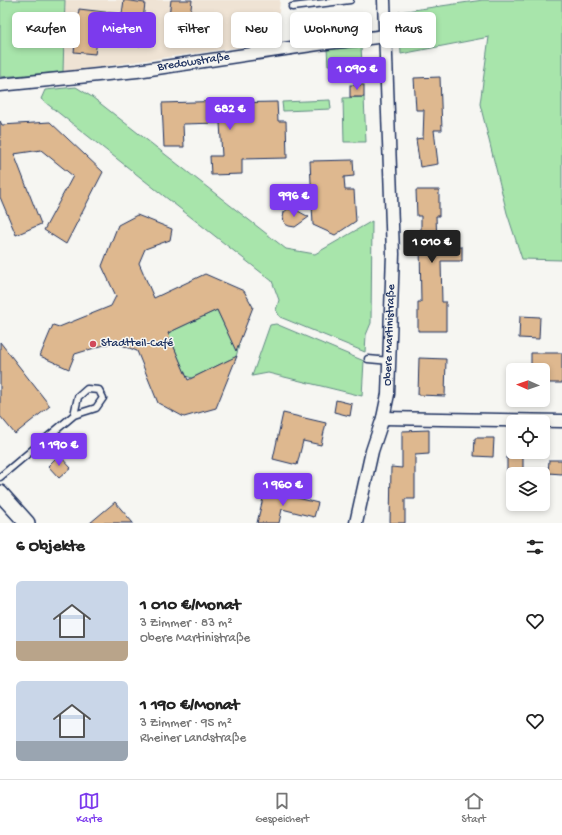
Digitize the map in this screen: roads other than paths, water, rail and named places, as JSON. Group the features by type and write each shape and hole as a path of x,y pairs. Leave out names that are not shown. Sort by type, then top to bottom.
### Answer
{"street":[{"name":"Obere Martinistraße","path":"384,0 385,12"},
{"name":"Bredowstraße","path":"0,85 137,71 318,44 380,37"},
{"name":"Obere Martinistraße","path":"356,523 372,451 384,418 388,394 393,254 386,48"},
{"path":"384,418 562,421"},
{"path":"0,493 27,523"}],"lane":[{"path":"292,7 350,0"},
{"path":"368,359 390,361"},
{"path":"0,477 74,415 96,408 102,398 99,390 87,388 78,397 74,415"}],"place":[{"name":"Stadtteil-Café","path":"93,344"}]}
